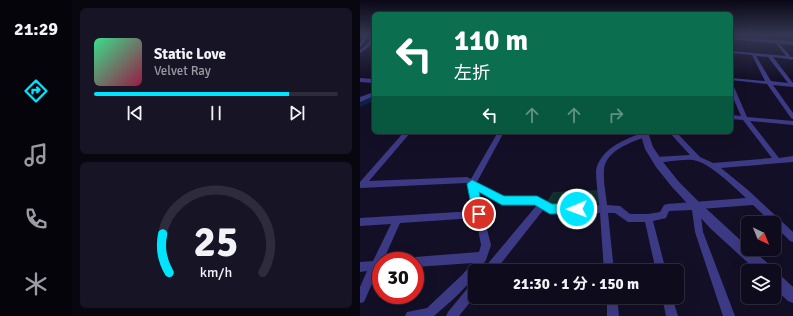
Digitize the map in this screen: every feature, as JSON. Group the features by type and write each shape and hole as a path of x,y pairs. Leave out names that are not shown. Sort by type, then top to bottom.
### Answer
{"street":[{"path":"784,50 792,59"},
{"path":"733,52 792,59"},
{"path":"753,54 769,83 793,117"},
{"path":"770,56 792,85"},
{"path":"733,79 792,85"},
{"path":"360,80 372,81"},
{"path":"733,91 745,118 777,160"},
{"path":"360,100 372,95"},
{"path":"733,117 793,122"},
{"path":"361,185 406,134"},
{"path":"411,316 427,314 466,279 483,257 486,245 472,184 500,134"},
{"path":"608,264 600,170 602,162 606,156 617,148 642,134"},
{"path":"644,134 656,160 667,176 695,205 758,264"},
{"path":"674,134 697,158 712,166 792,235"},
{"path":"656,160 697,158"},
{"path":"712,166 793,160"},
{"path":"361,185 467,180 502,200 537,200 550,209 617,209 628,218 648,218 663,215 667,208 754,201"},
{"path":"495,264 543,204"},
{"path":"695,205 699,232 730,316"},
{"path":"360,222 479,214"},
{"path":"648,218 659,264"},
{"path":"383,252 397,220"},
{"path":"424,261 483,257"},
{"path":"360,267 372,266"},
{"path":"360,298 372,276"},
{"path":"781,285 793,296"},
{"path":"454,315 468,297"},
{"path":"612,304 613,316"},
{"path":"669,304 672,316"}],"green space":[{"path":"599,190 600,203 553,207 546,203 553,192"}],"waterway":[{"path":"360,104 372,99"}],"route":[{"path":"479,214 472,184 502,200 537,200 550,209 577,209"}]}
